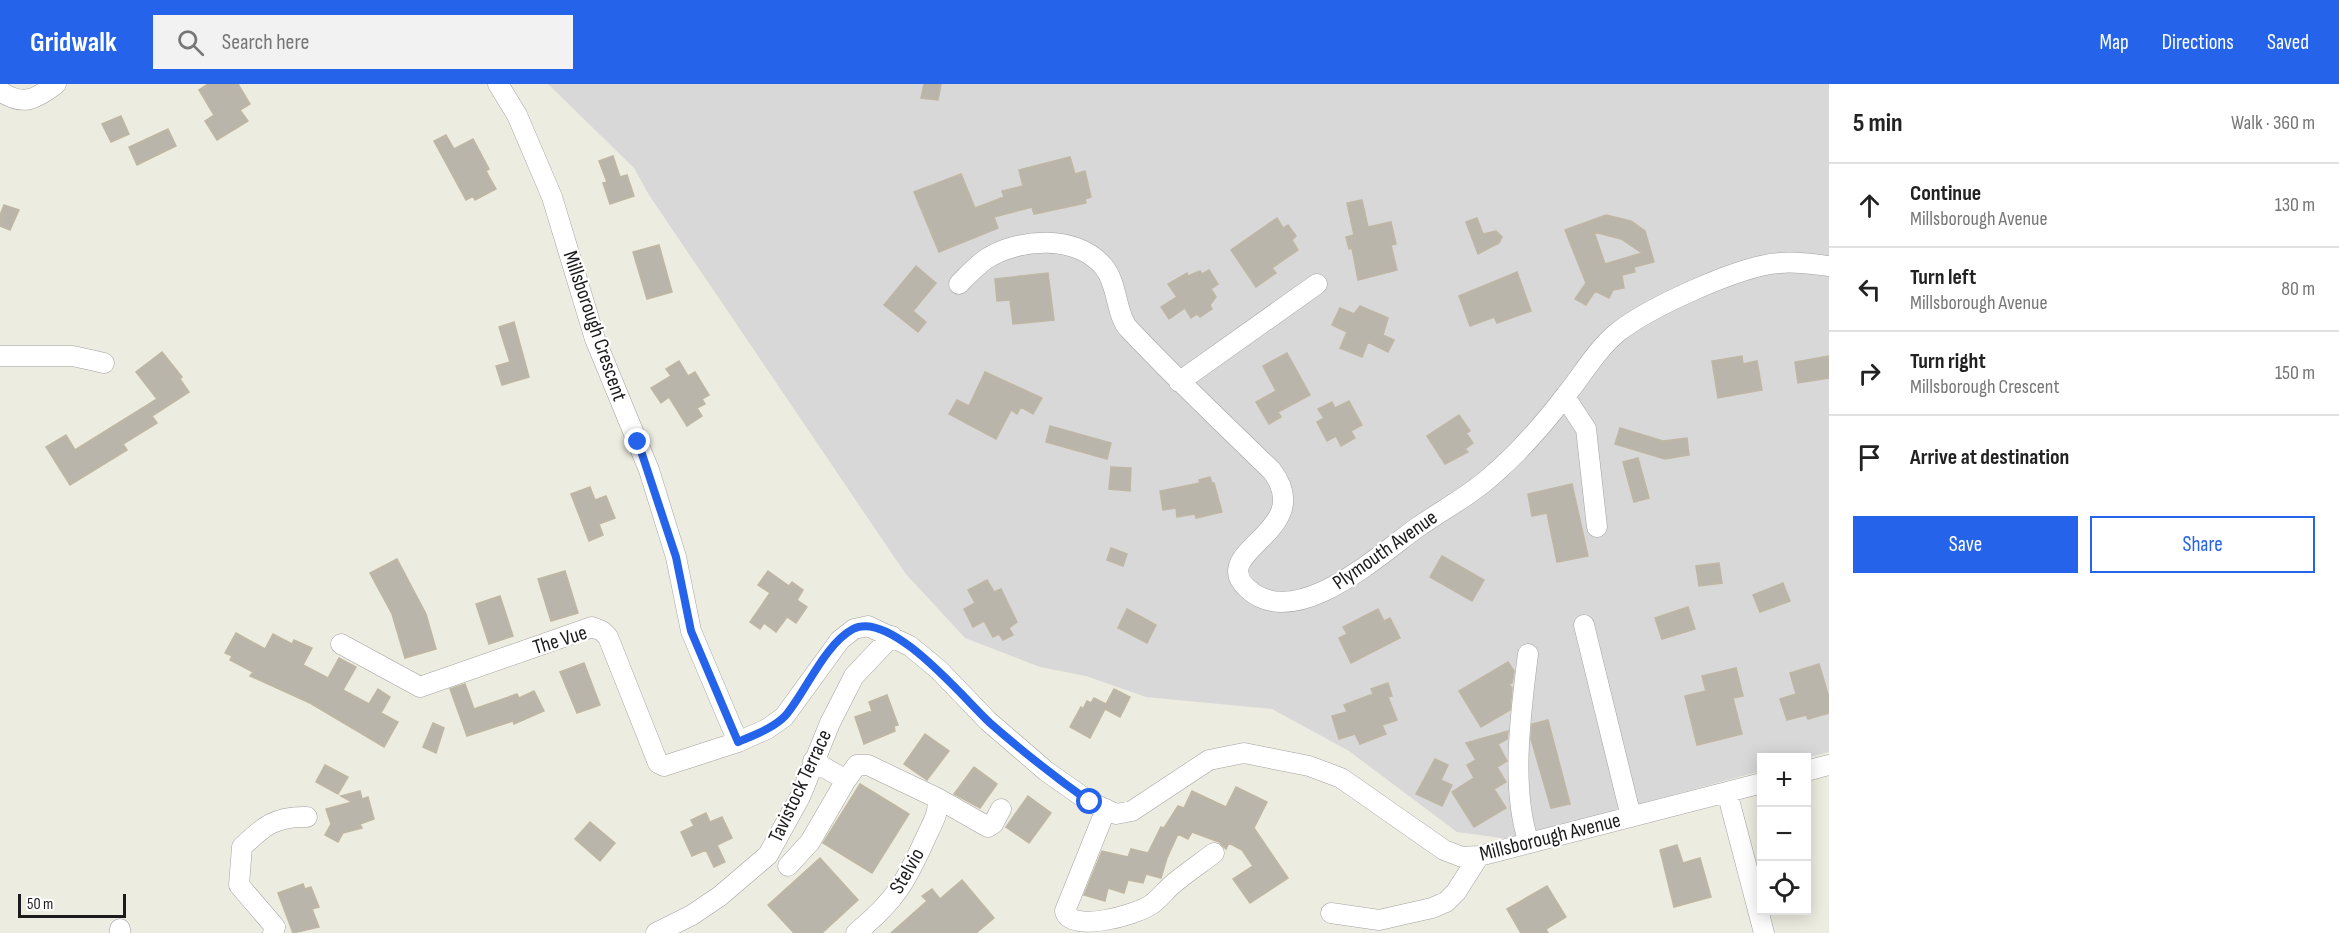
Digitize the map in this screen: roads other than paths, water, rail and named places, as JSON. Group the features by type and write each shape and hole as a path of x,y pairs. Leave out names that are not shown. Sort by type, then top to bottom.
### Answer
{"street":[{"path":"0,91 20,101 34,100 56,84"},
{"name":"Millsborough Crescent","path":"498,84 517,115 552,196 595,339 649,470 676,557 691,631 738,742"},
{"name":"Plymouth Avenue","path":"959,284 983,261 1014,246 1034,243 1068,245 1104,267 1119,301 1125,324 1179,382 1264,463 1282,484 1285,498 1282,511 1276,522 1249,549 1239,569 1240,579 1247,589 1271,600 1288,600 1326,591 1352,576 1496,473 1565,397 1605,345 1619,331 1716,280 1753,268 1779,263 1829,266"},
{"path":"1179,382 1317,284"},
{"path":"0,356 73,356 104,363"},
{"path":"1565,397 1586,429 1597,527"},
{"path":"1584,625 1631,817"},
{"path":"738,742 767,729 784,717 833,649 854,628 868,626 891,636 939,670 988,721 1046,771 1106,809 1065,911 1066,920 1072,926 1080,929 1095,927 1129,918 1154,903 1172,885 1214,853"},
{"name":"The Vue","path":"341,644 414,685 425,687 592,627 602,631 608,637 658,763 670,766 738,742"},
{"name":"Tavistock Terrace","path":"656,933 692,915 720,896 768,855 800,797 813,760 854,676 891,636"},
{"path":"1528,654 1520,734 1521,798 1524,828 1529,843"},
{"name":"Millsborough Avenue","path":"1106,809 1116,814 1132,811 1209,760 1244,753 1309,765 1341,778 1444,850 1462,857 1479,856 1757,784"},
{"path":"813,760 839,775"},
{"path":"788,866 810,842 839,775 861,763 937,798 988,827 993,824 1000,809"},
{"path":"1811,770 1829,765"},
{"path":"1727,792 1764,933"},
{"name":"Stelvio","path":"856,933 880,913 905,883 936,815 937,798"},
{"path":"273,933 275,927 239,885 242,847 264,825 289,816 307,818"},
{"path":"1331,913 1379,920 1432,908 1446,902 1456,892 1479,856"}]}
